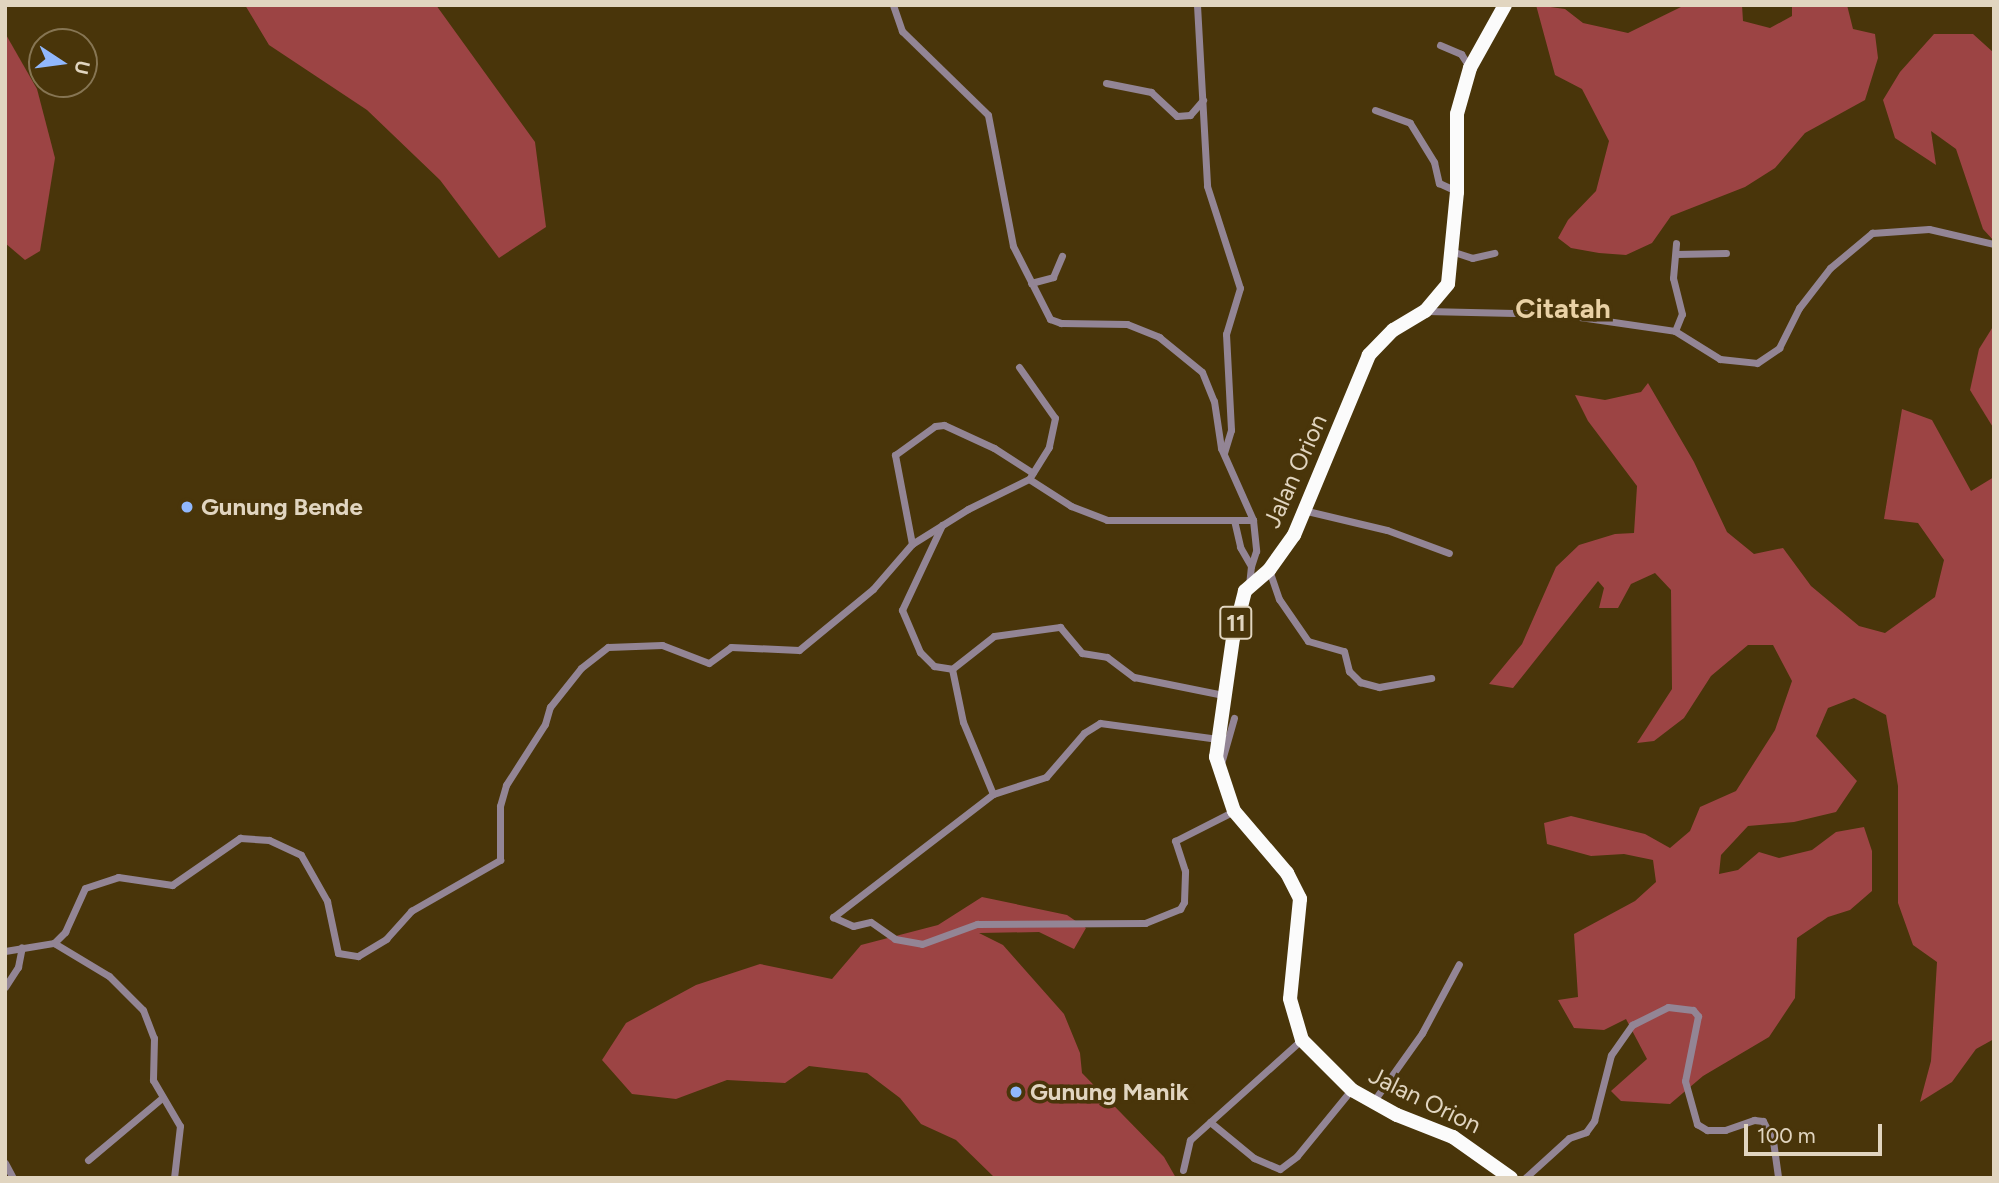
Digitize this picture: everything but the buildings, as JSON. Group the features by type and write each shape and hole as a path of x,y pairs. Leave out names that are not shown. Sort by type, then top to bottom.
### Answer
{"highway":[{"name":"Jalan Orion","path":"1505,5 1470,68 1457,114 1454,252 1448,284 1425,311 1393,330 1369,355 1307,511 1269,570 1249,585 1240,604 1223,695 1218,739 1218,771 1234,811 1287,873 1300,900 1290,999 1302,1040 1352,1090 1373,1103 1452,1137 1511,1178"}],"street":[{"path":"892,5 902,31 988,115 1013,246 1054,321 1127,324 1159,337 1202,372 1214,401 1223,454 1253,520 1256,551 1249,585"},
{"path":"1198,5 1209,200 1240,288 1225,343 1231,430 1223,454"},
{"path":"1440,45 1461,54 1470,68"},
{"path":"1106,82 1152,92 1177,116 1190,115 1203,100"},
{"path":"1375,110 1410,123 1434,162 1439,183 1457,192"},
{"path":"1425,311 1559,314 1675,331 1720,359 1757,363 1779,348 1800,308 1830,268 1872,233 1930,229 1994,244"},
{"path":"1675,331 1682,314 1673,278 1676,243"},
{"path":"1454,252 1472,258 1494,254"},
{"path":"1676,254 1726,253"},
{"path":"1031,282 1053,277 1062,256"},
{"path":"5,951 54,943 65,932 85,888 118,877 172,885 240,838 269,840 301,855 327,901 338,953 358,956 370,951 411,911 500,860 500,806 506,785 545,724 550,707 592,658 608,647 646,643 709,663 731,648 799,650 873,589 912,544 942,524 1031,476 1049,447 1055,418 1019,368"},
{"path":"912,544 895,455 935,426 944,425 994,447 1071,506 1107,520 1253,520"},
{"path":"1307,511 1387,530 1449,553"},
{"path":"1234,520 1240,547 1251,566"},
{"path":"942,524 902,610 920,652 934,666 952,668 988,638 1060,627 1082,653 1107,657 1134,677 1223,695"},
{"path":"1269,570 1279,599 1308,641 1344,651 1349,671 1360,682 1379,687 1431,678"},
{"path":"952,668 963,722 993,794"},
{"path":"1218,771 1234,718"},
{"path":"1218,739 1100,723 1084,733 1046,777 993,794 833,917 853,926 868,922 895,939 922,944 944,932 977,924 1145,923 1181,909 1184,902 1185,871 1175,841 1234,811"},
{"path":"54,943 109,976 143,1010 154,1038 153,1080 180,1126 174,1178"},
{"path":"5,986 18,967 22,947"},
{"path":"1373,1103 1422,1033 1459,964"},
{"path":"1525,1178 1569,1138 1586,1132 1594,1121 1611,1055 1632,1025 1668,1007 1693,1010 1698,1016 1685,1081 1697,1124 1707,1130 1724,1130 1754,1119 1763,1121 1773,1141 1778,1178"},
{"path":"1183,1170 1186,1147 1210,1122 1302,1040"},
{"path":"1210,1122 1254,1158 1280,1169 1297,1156 1352,1090"},
{"path":"88,1160 162,1098"},
{"path":"5,1163 13,1178"}],"shaded area":[{"path":"245,5 436,5 535,142 546,227 499,258 440,180 367,110 269,45"},
{"path":"1536,5 1565,9 1583,23 1628,33 1685,5 1742,5 1743,21 1770,28 1792,16 1792,5 1847,5 1853,29 1875,34 1878,58 1865,100 1805,133 1775,168 1745,187 1671,216 1652,243 1626,255 1599,253 1571,248 1558,238 1568,220 1596,191 1609,141 1582,89 1555,75"},
{"path":"5,33 28,73 28,98 39,98 55,158 40,251 25,260 5,243"},
{"path":"1934,34 1973,34 1994,53 1994,241 1983,229 1956,149 1931,131 1936,165 1895,138 1883,100 1900,72"},
{"path":"1994,325 1994,429 1970,390 1979,349"},
{"path":"1648,383 1694,462 1727,532 1754,554 1783,548 1811,586 1859,626 1885,633 1935,597 1944,560 1918,523 1884,519 1902,409 1932,420 1971,491 1994,477 1994,1039 1976,1049 1952,1082 1920,1102 1931,1061 1937,962 1913,945 1898,903 1898,786 1886,715 1854,698 1828,708 1816,736 1857,781 1836,812 1794,822 1748,826 1721,855 1719,874 1738,870 1759,852 1779,858 1812,850 1836,832 1864,827 1872,851 1872,891 1850,910 1828,917 1797,938 1795,998 1769,1037 1703,1076 1670,1104 1621,1101 1611,1091 1647,1059 1626,1019 1604,1030 1574,1028 1558,1000 1578,997 1574,934 1635,901 1656,882 1653,860 1624,854 1591,856 1547,844 1544,823 1571,816 1645,834 1670,848 1690,831 1700,807 1736,791 1775,730 1792,681 1773,645 1748,645 1711,676 1684,718 1654,741 1637,743 1672,689 1671,590 1655,573 1631,584 1618,608 1599,608 1604,588 1598,581 1513,688 1489,684 1522,644 1556,567 1579,545 1615,534 1634,533 1637,486 1588,421 1575,395 1605,400 1641,392"},
{"path":"982,897 1067,915 1086,928 1074,949 1039,932 979,933 1003,945 1064,1014 1080,1053 1082,1073 1164,1157 1176,1178 995,1178 956,1140 921,1124 900,1098 867,1073 809,1066 785,1083 727,1080 676,1099 632,1094 602,1060 626,1023 696,985 760,964 832,979 861,945 938,925"}],"place":[{"name":"Gunung Bende","path":"187,507"},
{"name":"Gunung Manik","path":"1016,1092"}],"district":[{"name":"Citatah","path":"1563,308"}]}
